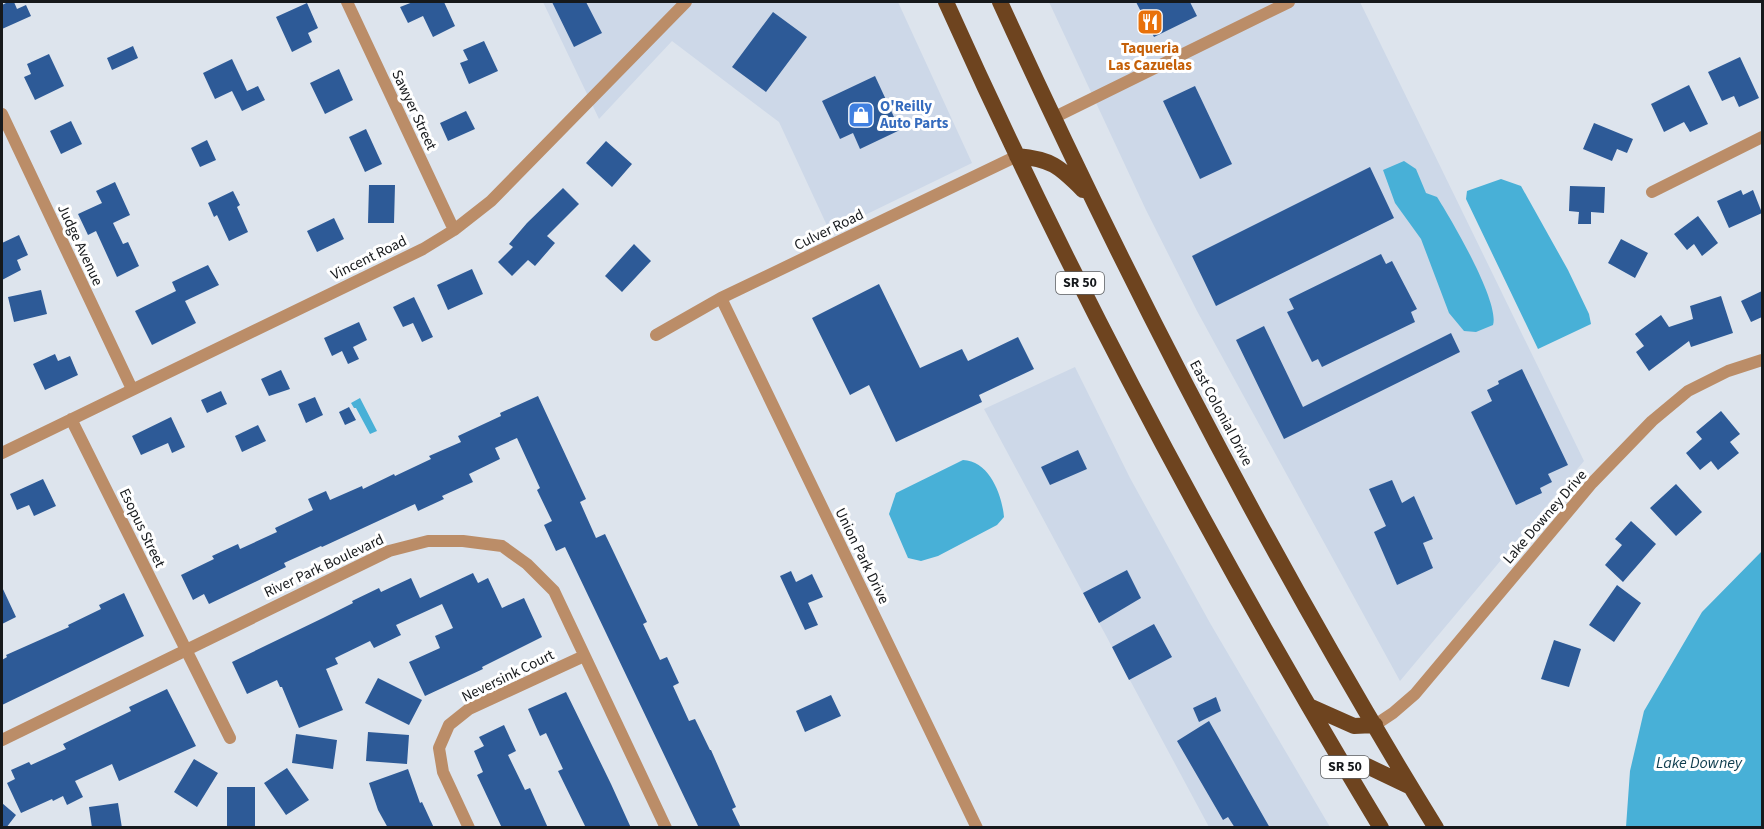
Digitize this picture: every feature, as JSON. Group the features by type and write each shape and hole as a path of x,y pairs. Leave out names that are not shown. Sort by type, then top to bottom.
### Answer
{"highway":[{"name":"SR 50","path":"946,2 1017,156 1144,409 1309,706 1381,828"},
{"name":"East Colonial Drive","path":"1000,2 1141,301 1221,452 1411,788 1436,828"},
{"path":"1017,156 1040,158 1061,168 1092,199"},
{"path":"1309,706 1354,726 1375,725"},
{"path":"1344,766 1367,766 1411,788"}],"street":[{"name":"Sawyer Street","path":"347,2 454,230"},
{"name":"Vincent Road","path":"2,453 423,249 454,230 491,201 686,2"},
{"path":"1053,118 1289,2"},
{"name":"Judge Avenue","path":"2,114 132,389"},
{"path":"1652,192 1762,136"},
{"name":"Culver Road","path":"656,335 721,298 1017,156"},
{"name":"Union Park Drive","path":"721,298 977,828"},
{"name":"Lake Downey Drive","path":"1375,725 1415,694 1593,483 1652,421 1688,392 1728,371 1762,360"},
{"name":"Esopus Street","path":"71,419 230,738"},
{"name":"River Park Boulevard","path":"2,740 389,551 428,541 463,541 502,546 527,564 554,591 666,828"},
{"name":"Neversink Court","path":"469,828 443,772 440,748 449,725 469,710 584,656"}],"shaded area":[{"path":"543,2 898,2 972,163 830,232 779,122 672,41 599,119"},
{"path":"1049,2 1360,2 1584,461 1400,681 1197,311 1146,210"},
{"path":"1075,367 1130,478 1210,623 1330,827 1209,827 984,409"}],"water":[{"path":"1404,161 1416,169 1426,193 1437,197 1463,241 1489,298 1493,325 1476,332 1464,331 1449,313 1421,239 1395,203 1383,170"},
{"path":"1501,179 1521,186 1568,270 1589,314 1591,324 1538,349 1466,199 1467,191"},
{"path":"360,398 377,431 370,434 351,403"},
{"path":"963,460 980,466 987,472 997,489 1004,517 997,525 938,556 921,561 908,558 889,514 896,493"},
{"name":"Lake Downey","path":"1762,551 1762,827 1626,827 1630,771 1644,711 1702,612"}],"building":[{"path":"14,2 17,9 26,5 31,16 2,29 2,5"},
{"path":"413,2 444,2 455,26 433,37 423,16 408,23 400,7"},
{"path":"552,2 586,2 602,33 574,47"},
{"path":"1136,2 1190,2 1197,16 1154,37"},
{"path":"307,3 318,28 308,33 312,42 292,52 276,17"},
{"path":"773,12 807,37 766,92 732,67"},
{"path":"484,41 498,71 469,84 460,63 468,60 463,50"},
{"path":"133,46 138,58 112,70 107,58"},
{"path":"49,54 64,86 35,100 24,77 31,74 27,64"},
{"path":"1740,57 1759,98 1739,107 1734,96 1722,101 1708,72"},
{"path":"232,59 247,91 258,86 265,100 242,111 232,91 215,99 203,73"},
{"path":"339,69 353,100 325,114 310,83"},
{"name":"O'Reilly Auto Parts","path":"875,76 900,130 860,149 853,133 840,139 822,101"},
{"path":"1689,85 1708,124 1690,132 1684,122 1664,132 1651,104"},
{"path":"1195,86 1232,164 1200,179 1163,101"},
{"path":"466,111 475,129 448,141 440,123"},
{"path":"71,121 82,144 61,154 50,131"},
{"path":"1594,123 1633,139 1627,153 1617,149 1612,161 1583,149"},
{"path":"366,129 382,164 365,172 349,137"},
{"path":"207,140 216,160 200,167 191,148"},
{"path":"606,141 632,164 612,187 586,163"},
{"path":"1370,167 1394,218 1216,306 1192,256"},
{"path":"115,182 130,215 113,223 123,244 128,242 139,266 117,277 96,231 88,235 78,214 102,203 96,191"},
{"path":"369,185 395,185 394,223 368,223"},
{"path":"1570,186 1605,187 1604,213 1591,212 1591,224 1578,224 1579,212 1569,211"},
{"path":"563,188 579,204 547,236 555,243 535,266 528,260 512,276 498,262 513,247 509,244 527,223"},
{"path":"1741,190 1743,195 1753,190 1762,213 1729,228 1717,201"},
{"path":"233,191 248,232 229,241 217,215 214,217 208,203"},
{"path":"1698,216 1718,243 1702,256 1694,244 1687,250 1674,234"},
{"path":"334,218 344,239 317,252 307,231"},
{"path":"19,235 28,255 17,260 21,270 2,280 2,243"},
{"path":"1621,239 1648,253 1635,278 1608,263"},
{"path":"634,244 651,261 622,292 605,276"},
{"path":"1381,254 1386,264 1392,261 1417,309 1411,312 1415,322 1322,367 1318,359 1312,362 1287,312 1294,309 1289,299"},
{"path":"208,265 219,285 185,301 196,323 152,345 135,311 176,291 172,282"},
{"path":"472,269 483,294 448,310 437,285"},
{"path":"879,284 920,368 962,349 968,361 1018,337 1034,369 979,395 982,402 896,442 869,385 850,395 812,318"},
{"path":"41,290 47,314 14,322 8,297"},
{"path":"1762,291 1762,317 1751,322 1741,301"},
{"path":"1721,296 1733,333 1691,347 1689,341 1649,371 1636,352 1644,346 1635,334 1661,315 1669,327 1693,319 1690,306"},
{"path":"414,297 433,337 422,342 413,323 403,327 393,307"},
{"path":"359,322 367,340 353,347 359,359 348,364 342,351 332,356 324,338"},
{"path":"1264,326 1303,407 1451,333 1460,352 1284,439 1236,340"},
{"path":"55,354 58,361 70,356 78,375 45,390 33,364"},
{"path":"1522,369 1568,465 1548,474 1552,482 1540,488 1542,493 1516,505 1471,412 1492,401 1487,390 1499,384 1498,381"},
{"path":"281,370 290,389 269,396 261,379"},
{"path":"221,391 227,404 207,413 201,400"},
{"path":"538,396 586,499 580,502 596,538 605,534 647,622 643,624 660,660 667,657 679,683 673,686 689,721 695,719 711,750 736,807 732,809 741,828 699,828 565,547 556,551 544,525 552,521 517,438 495,448 500,459 469,474 473,482 442,496 444,499 418,511 415,504 321,546 284,563 286,567 209,604 204,594 193,600 181,575 214,559 212,556 238,544 240,549 277,532 275,528 313,510 308,499 326,491 330,500 362,486 363,489 394,474 395,476 431,459 429,456 461,442 458,436"},
{"path":"315,397 323,415 306,423 298,404"},
{"path":"349,407 356,420 345,425 339,412"},
{"path":"1721,411 1740,434 1730,442 1739,453 1718,470 1711,461 1700,470 1686,453 1702,439 1696,432"},
{"path":"171,417 185,447 172,453 168,443 141,455 132,436"},
{"path":"258,425 266,441 242,452 235,436"},
{"path":"1078,450 1087,469 1050,485 1041,467"},
{"path":"43,479 56,506 34,516 29,505 17,510 10,494"},
{"path":"1392,480 1402,503 1414,496 1433,539 1423,543 1433,568 1397,585 1374,532 1386,526 1369,489"},
{"path":"1676,484 1702,512 1676,536 1650,508"},
{"path":"1631,521 1656,544 1623,582 1605,565 1622,545 1615,539"},
{"path":"1127,570 1141,598 1099,623 1083,593"},
{"path":"791,571 796,582 812,574 823,597 808,603 818,625 805,630 780,576"},
{"path":"473,573 478,583 488,578 502,608 524,598 542,637 482,667 483,669 425,696 409,662 440,648 435,636 453,628 442,604 396,625 401,635 374,648 370,641 335,658 338,664 326,669 343,710 299,728 277,680 247,694 232,662 379,588 381,592 411,578 420,598"},
{"path":"1617,585 1641,603 1614,642 1589,625"},
{"path":"2,587 16,617 2,624"},
{"path":"124,593 144,636 2,705 2,660 7,657 6,655 69,627 68,625 101,609 99,605"},
{"path":"1154,624 1172,657 1129,680 1112,647"},
{"path":"1554,640 1581,649 1569,687 1541,679"},
{"path":"378,678 422,700 409,725 365,703"},
{"path":"167,689 196,746 119,781 112,764 75,781 83,797 67,805 63,796 21,813 7,783 15,779 11,770 29,762 31,765 66,749 63,744 131,711 129,707"},
{"path":"566,692 631,828 586,828 558,771 563,769 546,733 540,736 528,709"},
{"path":"831,695 841,716 805,732 796,711"},
{"path":"1216,697 1221,711 1199,722 1193,708"},
{"path":"1209,721 1270,828 1235,828 1228,817 1223,820 1177,741"},
{"path":"504,725 516,751 508,755 525,790 530,788 548,828 502,828 477,775 483,772 474,751 484,746 479,737"},
{"path":"368,732 409,735 407,764 366,761"},
{"path":"296,734 337,740 333,769 292,763"},
{"path":"194,759 218,773 197,807 174,792"},
{"path":"287,768 309,800 286,815 264,783"},
{"path":"408,769 420,803 422,802 434,828 388,828 378,810 369,783"},
{"path":"227,787 255,787 255,828 227,828"},
{"path":"2,803 16,815 6,828 2,828"},
{"path":"118,803 122,828 92,828 89,807"}],"place":[{"name":"Taqueria Las Cazuelas","path":"1150,22"},
{"name":"O'Reilly Auto Parts","path":"861,115"}]}
